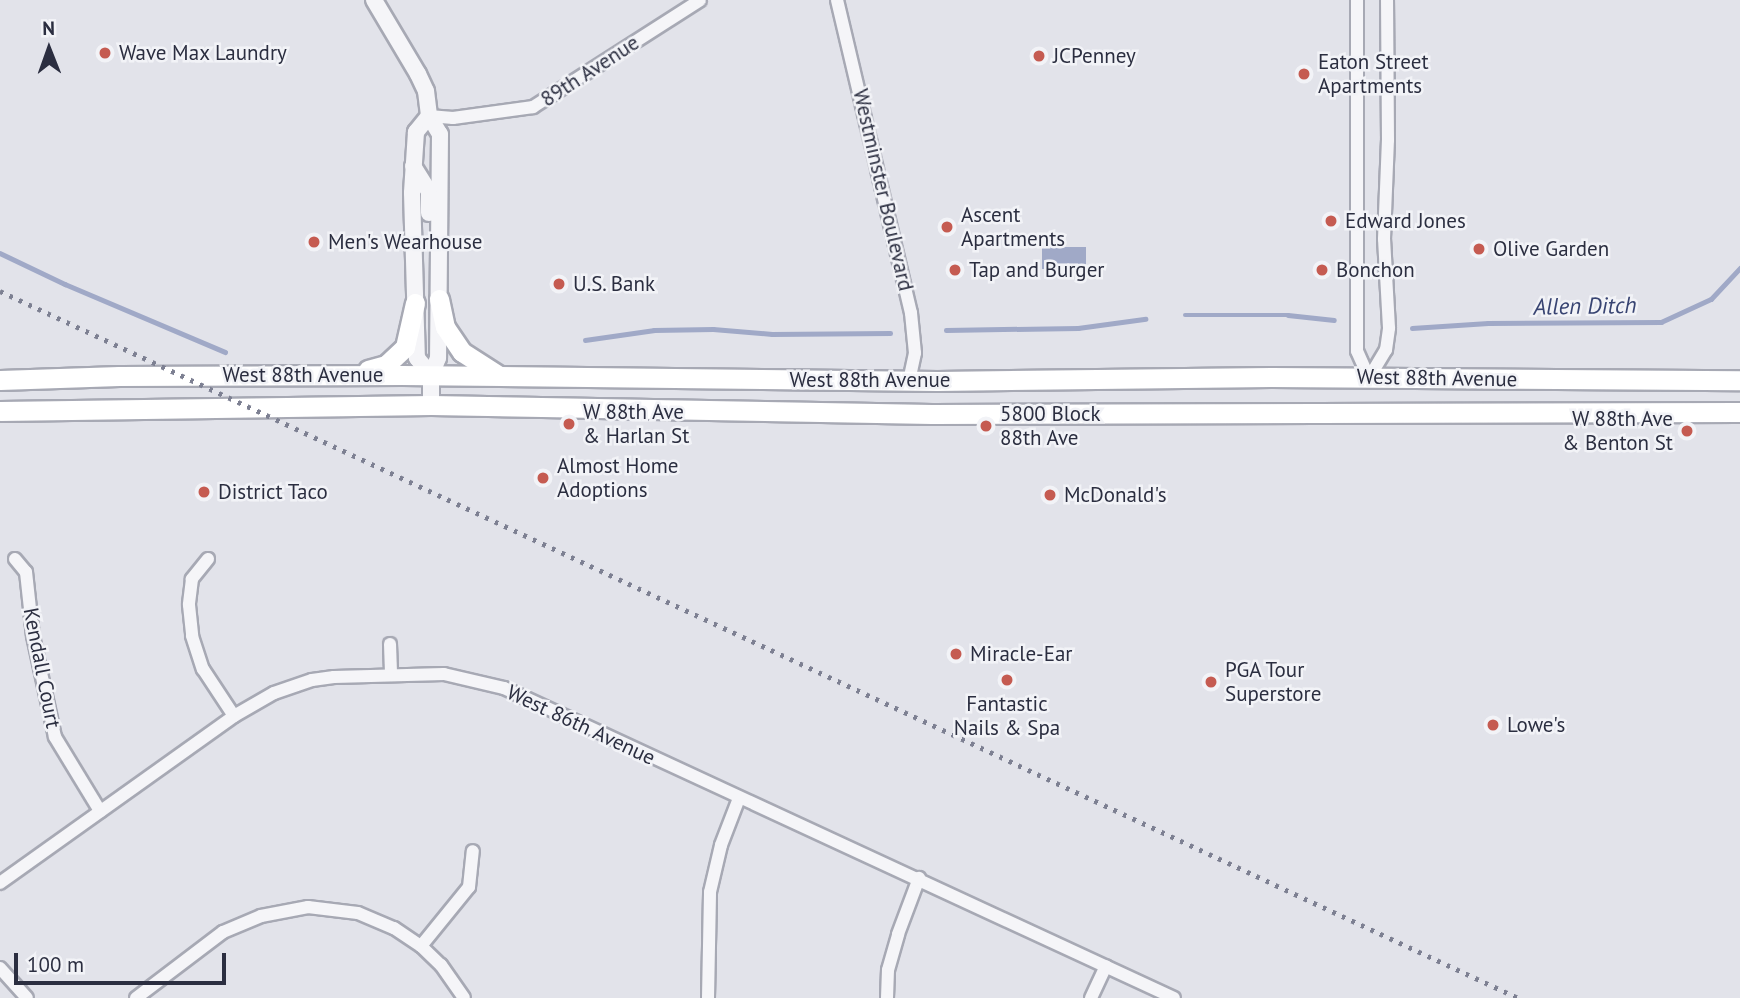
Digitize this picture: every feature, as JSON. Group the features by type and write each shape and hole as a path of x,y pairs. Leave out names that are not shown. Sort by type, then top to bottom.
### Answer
{"main road":[{"path":"439,299 445,327 462,352 502,378"},
{"path":"354,375 386,365 405,347 415,303"},
{"name":"West 88th Avenue","path":"0,380 119,376 431,375 502,378 909,381 1164,377 1740,380"},
{"name":"West 88th Avenue","path":"0,411 431,405 932,414 1740,412"}],"street":[{"path":"374,0 422,82 429,116 440,134 438,358 431,375 431,405"},
{"name":"89th Avenue","path":"429,116 453,118 533,107 700,0"},
{"name":"Westminster Boulevard","path":"836,0 911,313 915,354 909,381"},
{"path":"1357,0 1357,351 1369,378"},
{"path":"1369,378 1386,350 1390,328 1384,239 1387,0"},
{"path":"429,116 416,132 415,303 417,358 431,375"},
{"path":"414,166 429,192 429,240 439,273"},
{"name":"Kendall Court","path":"15,559 26,572 33,636 55,737 100,811"},
{"path":"208,559 192,579 189,604 192,636 203,669 234,716"},
{"path":"390,644 391,673"},
{"name":"West 86th Avenue","path":"0,883 256,702 301,683 334,677 391,673 444,674 504,688 1174,998"},
{"path":"708,998 710,891 721,845 739,798"},
{"path":"421,946 469,887 473,851"},
{"path":"887,998 888,970 919,878"},
{"path":"136,998 223,932 261,916 293,909 326,908 358,913 394,928 421,946 441,965 464,998"},
{"path":"1091,998 1106,966"},
{"path":"0,968 26,998"}],"water":[{"name":"Ascent Apartments","path":"1042,247 1086,247 1086,269 1042,269"}],"waterway":[{"path":"0,253 65,284 225,352"},
{"name":"Allen Ditch","path":"1412,328 1488,323 1661,322 1711,299 1740,268"},
{"path":"1185,315 1288,315 1334,320"},
{"path":"946,330 1078,328 1145,319"},
{"path":"585,340 654,330 713,329 772,334 890,333"}],"railway":[{"path":"0,291 1518,998"}],"place":[{"name":"Wave Max Laundry","path":"105,53"},
{"name":"JCPenney","path":"1039,56"},
{"name":"Eaton Street Apartments","path":"1304,74"},
{"name":"Edward Jones","path":"1331,221"},
{"name":"Ascent Apartments","path":"947,227"},
{"name":"Men's Wearhouse","path":"314,242"},
{"name":"Olive Garden","path":"1479,249"},
{"name":"Tap and Burger","path":"955,270"},
{"name":"Bonchon","path":"1322,270"},
{"name":"U.S. Bank","path":"559,284"},
{"name":"W 88th Ave & Harlan St","path":"569,424"},
{"name":"5800 Block 88th Ave","path":"986,426"},
{"name":"W 88th Ave & Benton St","path":"1687,431"},
{"name":"Almost Home Adoptions","path":"543,478"},
{"name":"District Taco","path":"204,492"},
{"name":"McDonald's","path":"1050,495"},
{"name":"Miracle-Ear","path":"956,654"},
{"name":"Fantastic Nails & Spa","path":"1007,680"},
{"name":"PGA Tour Superstore","path":"1211,682"},
{"name":"Lowe's","path":"1493,725"}]}
